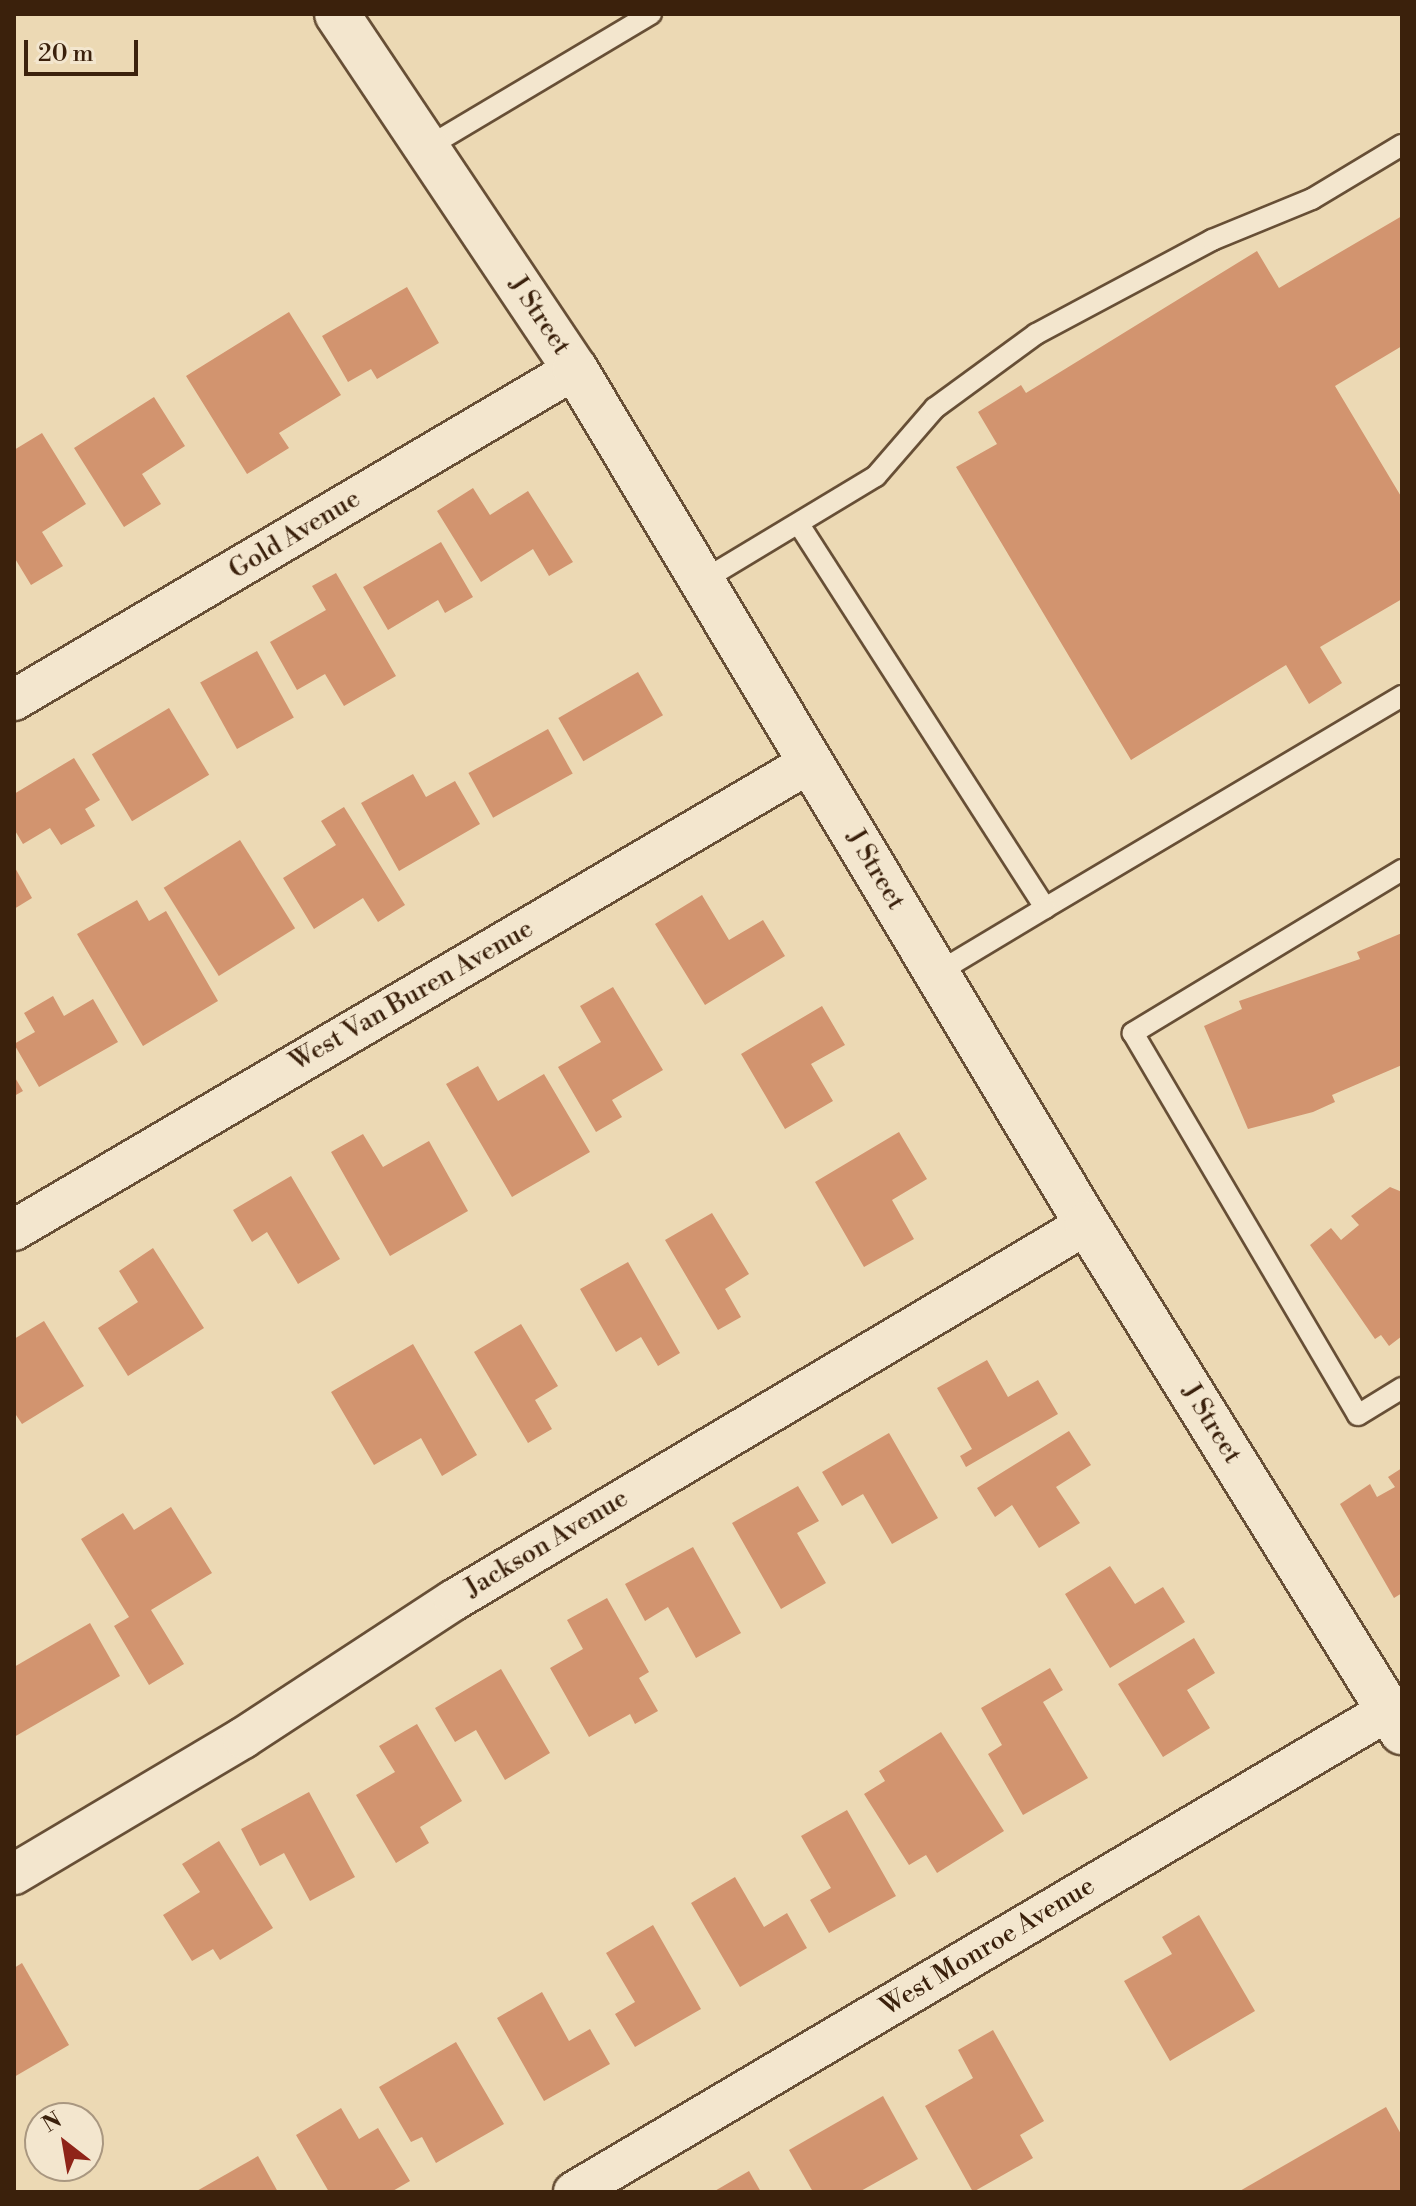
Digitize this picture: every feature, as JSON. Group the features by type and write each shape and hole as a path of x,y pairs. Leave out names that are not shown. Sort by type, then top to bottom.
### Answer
{"street":[{"name":"J Street","path":"337,14 575,369 1087,1224 1398,1715"},
{"name":"Gold Avenue","path":"14,700 575,369"},
{"name":"West Van Buren Avenue","path":"14,1230 811,762"},
{"name":"Jackson Avenue","path":"14,1874 243,1738 454,1600 1087,1224"},
{"name":"West Monroe Avenue","path":"574,2192 1398,1715"}],"lane":[{"path":"426,148 651,14"},
{"path":"702,581 800,526 876,476 935,408 1036,334 1212,240 1312,199 1402,145"},
{"path":"800,526 1045,908"},
{"path":"937,973 1402,696"},
{"path":"1402,870 1133,1033 1358,1415 1402,1388"}],"building":[{"path":"1402,216 1402,346 1335,386 1402,498 1402,599 1320,647 1342,683 1309,704 1286,665 1131,760 956,467 997,444 978,412 1021,385 1026,393 1257,251 1279,288"},
{"path":"407,287 439,343 377,379 371,369 348,382 322,336"},
{"path":"289,312 341,395 279,433 289,448 247,474 186,376"},
{"path":"154,397 185,446 142,474 161,504 124,527 74,448"},
{"path":"42,433 86,504 42,532 63,566 31,585 14,557 14,450"},
{"path":"473,488 490,515 528,491 573,562 549,576 533,549 481,582 437,511"},
{"path":"441,542 473,597 445,613 438,600 388,630 363,587"},
{"path":"336,573 396,676 344,706 325,674 297,690 270,642 326,610 312,586"},
{"path":"257,651 294,717 237,749 200,683"},
{"path":"638,672 663,715 583,761 558,718"},
{"path":"169,708 209,775 132,821 92,754"},
{"path":"548,729 573,774 493,818 468,773"},
{"path":"74,758 100,800 85,809 95,826 61,845 50,828 23,844 14,829 14,794"},
{"path":"413,774 426,797 455,781 480,824 399,871 361,803"},
{"path":"344,807 405,905 378,922 363,898 314,929 283,878 336,845 321,821"},
{"path":"240,840 295,928 219,976 164,888"},
{"path":"14,866 32,898 14,909"},
{"path":"702,895 729,940 763,920 785,956 705,1005 655,924"},
{"path":"137,900 149,921 166,911 218,1001 143,1046 77,934"},
{"path":"1402,933 1402,1065 1332,1095 1335,1102 1313,1112 1248,1129 1204,1026 1242,1009 1239,1001 1360,959 1357,952"},
{"path":"613,987 663,1070 612,1100 622,1117 596,1132 558,1067 601,1042 580,1006"},
{"path":"53,996 64,1016 93,999 118,1042 39,1087 14,1044 35,1032 24,1013"},
{"path":"822,1006 845,1045 811,1064 833,1101 785,1129 741,1054"},
{"path":"478,1066 498,1101 544,1074 590,1152 512,1197 446,1084"},
{"path":"14,1076 23,1091 14,1096"},
{"path":"899,1132 927,1179 892,1200 914,1239 864,1267 815,1182"},
{"path":"363,1134 383,1167 429,1141 468,1211 390,1256 331,1152"},
{"path":"291,1176 340,1259 298,1284 267,1232 252,1242 233,1210"},
{"path":"1390,1187 1402,1192 1402,1336 1389,1346 1381,1335 1375,1339 1310,1245 1331,1228 1341,1240 1359,1225 1351,1216"},
{"path":"712,1213 749,1274 725,1289 741,1317 718,1330 665,1240"},
{"path":"153,1248 204,1328 128,1376 98,1328 138,1302 119,1271"},
{"path":"628,1262 680,1353 658,1366 641,1337 616,1352 580,1289"},
{"path":"44,1321 84,1386 22,1424 14,1412 14,1339"},
{"path":"521,1324 558,1386 535,1400 552,1429 528,1443 474,1352"},
{"path":"413,1344 477,1455 442,1476 421,1438 374,1465 331,1392"},
{"path":"987,1360 1008,1397 1038,1380 1058,1414 966,1467 960,1456 972,1449 937,1388"},
{"path":"1069,1431 1091,1465 1056,1487 1080,1523 1039,1548 1012,1505 995,1517 977,1488"},
{"path":"889,1433 938,1518 892,1544 863,1494 842,1506 822,1472"},
{"path":"1402,1468 1402,1593 1394,1598 1340,1504 1370,1484 1377,1497 1395,1487 1388,1477"},
{"path":"798,1486 819,1521 797,1533 826,1583 781,1609 732,1523"},
{"path":"171,1507 212,1573 151,1610 184,1664 149,1685 114,1626 129,1617 81,1539 123,1513 134,1530"},
{"path":"693,1547 741,1633 696,1658 668,1607 645,1621 625,1584"},
{"path":"1110,1566 1135,1604 1163,1587 1185,1622 1110,1668 1065,1594"},
{"path":"607,1598 649,1672 639,1678 658,1711 635,1724 630,1714 589,1737 550,1668 583,1649 567,1620"},
{"path":"90,1623 120,1676 14,1737 14,1667"},
{"path":"1194,1638 1215,1673 1187,1690 1210,1728 1163,1757 1118,1684"},
{"path":"1050,1668 1063,1690 1043,1702 1088,1778 1023,1815 988,1754 1002,1745 981,1708"},
{"path":"501,1669 550,1753 505,1780 476,1730 455,1742 435,1708"},
{"path":"417,1724 462,1801 420,1827 429,1843 396,1863 356,1795 395,1772 379,1746"},
{"path":"941,1732 1004,1831 937,1873 926,1855 909,1865 864,1794 885,1781 879,1771"},
{"path":"309,1792 355,1877 310,1901 284,1853 260,1866 241,1829"},
{"path":"847,1810 896,1896 829,1933 810,1900 831,1888 801,1836"},
{"path":"219,1841 273,1928 220,1960 213,1949 192,1961 163,1915 200,1892 182,1864"},
{"path":"735,1877 764,1927 787,1913 807,1948 740,1987 691,1903"},
{"path":"1199,1915 1255,2011 1170,2061 1124,1981 1172,1954 1162,1937"},
{"path":"653,1925 701,2009 635,2047 615,2014 635,2002 606,1953"},
{"path":"22,1963 69,2045 14,2077 14,1968"},
{"path":"542,1992 569,2041 590,2029 610,2064 544,2101 497,2018"},
{"path":"993,2030 1044,2121 1020,2135 1033,2158 973,2192 925,2106 973,2078 958,2050"},
{"path":"456,2042 504,2124 436,2163 422,2137 411,2142 379,2087"},
{"path":"883,2096 918,2159 859,2192 813,2192 789,2150"},
{"path":"1386,2107 1402,2136 1402,2192 1238,2192"},
{"path":"341,2108 359,2139 378,2128 410,2181 391,2192 329,2192 296,2135"},
{"path":"258,2156 278,2192 195,2192"},
{"path":"749,2171 761,2192 713,2192"}]}
